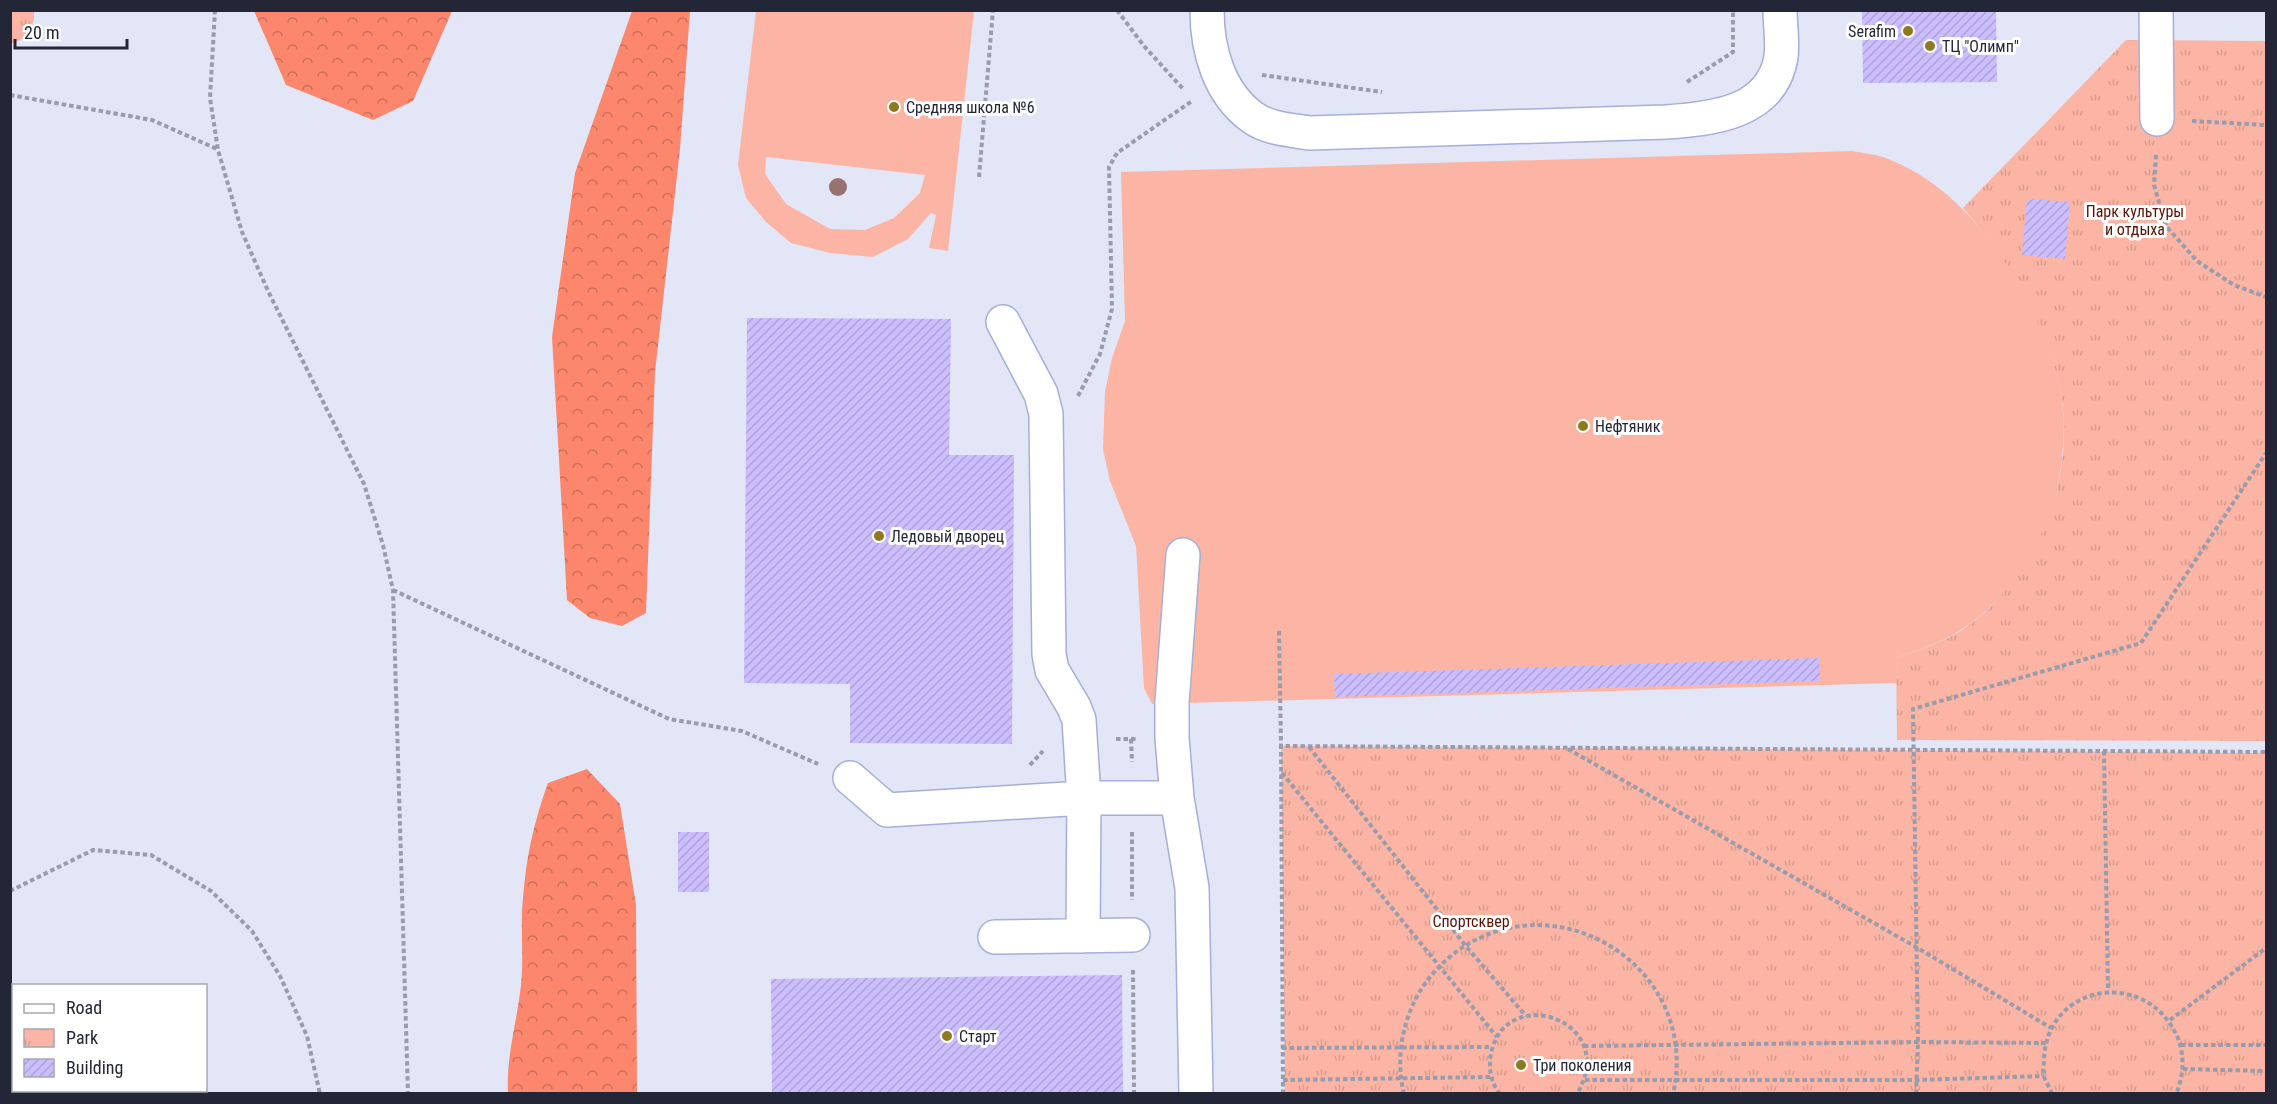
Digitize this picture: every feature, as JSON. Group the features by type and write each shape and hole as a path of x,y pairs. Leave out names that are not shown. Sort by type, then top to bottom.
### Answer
{"lane":[{"path":"1207,10 1211,57 1222,81 1238,103 1253,118 1277,128 1310,133 1654,123 1701,120 1734,112 1757,100 1772,82 1780,58 1780,10"},
{"path":"2156,10 2157,119"},
{"path":"1003,322 1041,394 1046,414 1049,654 1052,670 1079,720 1084,798 1083,936"},
{"path":"1184,555 1172,702 1172,738 1177,798 1192,888 1196,1094"},
{"path":"850,778 887,810 1084,798 1177,798"},
{"path":"995,937 1133,935"}],"path":[{"path":"214,10 210,98 218,150 242,232 268,291 364,484 383,545 393,590 408,1094"},
{"path":"979,177 993,10"},
{"path":"1076,400 1100,354 1113,309 1109,167 1117,153 1194,99 1144,46 1117,10"},
{"path":"1686,83 1733,52 1733,10"},
{"path":"1222,81 1235,71 1388,93"},
{"path":"10,95 152,120 218,150"},
{"path":"2266,125 2157,119 2154,185 2166,226 2197,261 2234,285 2266,297"},
{"path":"1916,1094 1918,1042 1913,709 2141,643 2266,453"},
{"path":"393,590 669,719 742,731 850,778"},
{"path":"1279,631 1283,1094"},
{"path":"1026,768 1042,754 1051,737 1054,723 1102,719 1104,739 1172,738"},
{"path":"1281,746 2266,752"},
{"path":"1309,747 1465,945 1526,1016"},
{"path":"1568,748 1916,946 2051,1028"},
{"path":"2104,751 2108,991"},
{"path":"1281,772 1497,1037"},
{"path":"10,891 93,850 151,855 211,891 252,931 280,976 307,1036 320,1094"},
{"path":"1404,1094 1401,1079 1401,1047 1406,1022 1415,999 1439,966 1465,945 1489,933 1543,924 1575,929 1603,940 1630,959 1654,985 1668,1013 1676,1045 1676,1080 1673,1094"},
{"path":"2170,1020 2266,948"},
{"path":"2052,1094 2044,1076 2045,1043 2051,1028 2064,1011 2090,995 2108,991 2129,993 2152,1003 2170,1020 2181,1045 2183,1069 2176,1094"},
{"path":"1497,1092 1491,1077 1489,1061 1497,1037 1509,1024 1526,1016 1541,1014 1560,1019 1574,1029 1584,1046 1588,1064 1585,1080 1576,1094"},
{"path":"1584,1046 1918,1042 2045,1043"},
{"path":"2181,1045 2266,1046"},
{"path":"1282,1048 1492,1047"},
{"path":"2183,1069 2266,1071"},
{"path":"1585,1080 1916,1080 2044,1076"},
{"path":"1283,1080 1491,1077"}],"green space":[{"path":"11,10 34,11 34,20 27,37 11,44"},
{"path":"254,10 452,11 413,101 373,120 286,85"},
{"path":"632,11 690,11 680,149 655,372 646,613 622,626 590,618 567,600 552,337 575,173"},
{"path":"756,11 974,11 948,251 929,248 936,215 931,213 908,239 873,257 830,253 791,243 766,222 746,198 738,165","holes":["766,157 925,175 920,193 894,218 865,230 830,229 786,204 765,174"]},
{"name":"Парк культуры и отдыха","path":"2126,40 2266,41 2266,741 1897,740 1896,658 1962,630 1988,609 2010,585 2029,557 2044,526 2056,494 2062,461 2064,428 2061,395 2046,343 2011,272 1963,208"},
{"name":"Нефтяник","path":"1852,151 1883,157 1902,165 1937,186 1967,214 1993,245 2015,277 2040,325 2057,377 2063,415 2062,460 2053,506 2036,548 2026,565 1997,600 1971,623 1938,642 1896,658 1897,683 1152,704 1144,688 1136,546 1110,481 1103,449 1105,392 1112,358 1125,321 1121,172"},
{"name":"Спортсквер","path":"1281,746 2266,753 2266,1093 1285,1093"},
{"path":"587,769 620,804 636,905 637,1093 508,1093 510,1052 521,985 524,883 535,826 548,783"}],"building":[{"name":"ТЦ \"Олимп\"","path":"1862,10 1996,10 1997,82 1863,83"},
{"path":"2027,199 2070,202 2065,259 2022,255"},
{"name":"Ледовый дворец","path":"747,318 951,319 949,455 1014,455 1012,744 850,743 850,684 744,683"},
{"path":"1819,658 1820,681 1335,697 1334,674"},
{"path":"678,832 709,832 709,892 678,892"},
{"name":"Старт","path":"1122,975 1123,1094 772,1094 771,979"}],"place":[{"name":"Serafim","path":"1908,31"},
{"name":"ТЦ \"Олимп\"","path":"1930,46"},
{"name":"Средняя школа №6","path":"894,107"},
{"name":"Нефтяник","path":"1583,426"},
{"name":"Ледовый дворец","path":"879,536"},
{"name":"Старт","path":"947,1036"},
{"name":"Три поколения","path":"1521,1065"}]}
